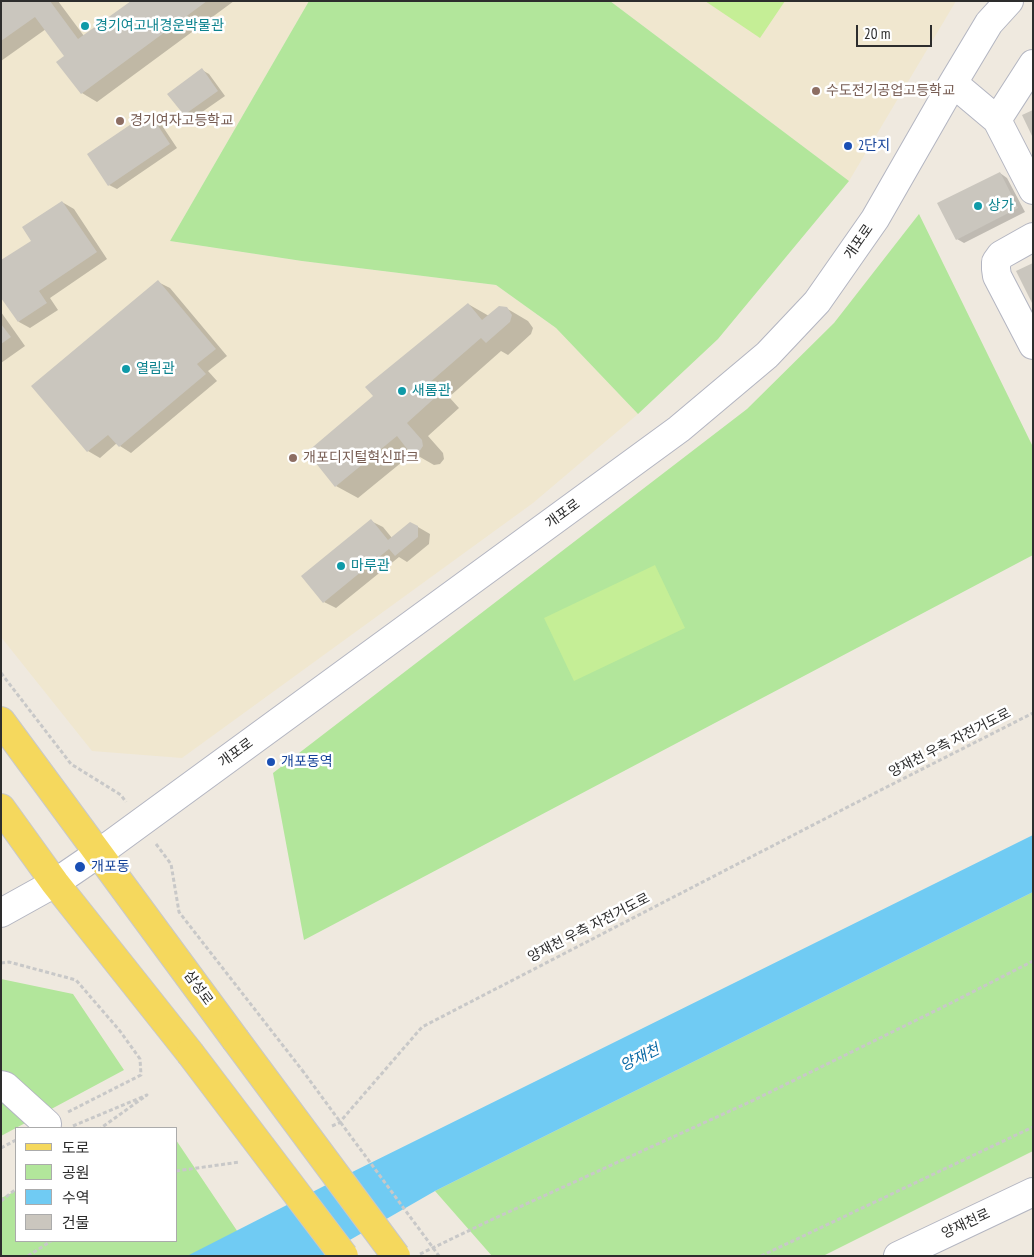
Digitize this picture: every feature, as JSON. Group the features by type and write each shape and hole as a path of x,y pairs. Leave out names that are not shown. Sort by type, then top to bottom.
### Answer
{"main road":[{"name":"삼성로","path":"1,721 396,1256"},
{"path":"1,808 55,883 190,1054 344,1256"}],"street":[{"name":"개포로","path":"1,913 55,883 99,853 679,430 767,355 817,302 875,219 995,12 1009,1"},
{"path":"997,120 1033,64"},
{"path":"953,83 997,120 1033,190"},
{"path":"1033,237 1001,255 996,262 997,276 1033,345"},
{"path":"1,1085 5,1086 58,1126"},
{"name":"양재천로","path":"898,1256 1033,1192"}],"path":[{"path":"1,673 71,764 121,795 171,864 180,912 302,1070 439,1256"},
{"name":"양재천 우측 자전거도로","path":"330,1127 339,1123 422,1027 1033,713"},
{"path":"418,1256 491,1220 754,1100 1033,961"},
{"path":"1,963 9,962 76,980 140,1059 142,1075 69,1111 58,1126"},
{"path":"58,1126 147,1095 102,1127"},
{"path":"761,1256 1033,1127"},
{"path":"1,1148 15,1141"},
{"path":"178,1172 247,1160"},
{"path":"1,1200 15,1190"},
{"path":"28,1256 49,1242"}],"shaded area":[{"name":"개포디지털혁신파크","path":"1,1 309,1 170,241 302,261 496,285 556,328 638,414 533,503 182,758 92,751 1,637"},
{"name":"수도전기공업고등학교","path":"610,1 956,1 849,181"}],"green space":[{"path":"309,1 610,1 849,181 718,339 638,414 556,328 496,285 302,261 170,241"},
{"path":"705,1 785,1 760,38"},
{"path":"919,214 1033,447 1033,555 304,940 273,773 747,409 834,323"},
{"path":"655,565 685,628 574,681 544,618"},
{"path":"1033,892 1033,1151 823,1256 492,1256 435,1191"},
{"path":"1,979 73,994 124,1070 1,1136"},
{"path":"178,1143 254,1256 1,1256 1,1198 15,1191 15,1242 178,1242"}],"water":[{"name":"양재천","path":"1033,835 1033,892 435,1191 322,1256 187,1256 330,1183"}],"building":[{"path":"1,1 50,1 78,39 131,1 207,1 81,94 56,62 64,56 35,17 1,41"},
{"path":"202,68 218,91 184,115 167,94"},
{"path":"1033,110 1033,138 1022,115"},
{"path":"149,112 170,144 108,186 87,154"},
{"name":"상가","path":"1000,172 1018,208 956,240 937,203"},
{"path":"62,201 97,252 39,291 47,303 18,322 1,298 1,260 31,241 22,227"},
{"path":"1033,263 1033,305 1016,271"},
{"name":"열림관","path":"158,280 216,349 197,364 206,374 119,447 108,435 87,452 31,386"},
{"name":"새롬관","path":"468,303 482,320 499,306 507,307 512,315 510,322 486,343 481,338 428,384 438,395 407,423 422,440 423,446 419,452 411,454 397,436 335,487 307,452 373,396 365,387"},
{"path":"1,324 11,337 1,344"},
{"name":"마루관","path":"371,519 388,540 410,522 418,526 418,537 395,556 389,549 323,603 301,576"}],"place":[{"name":"경기여고내경운박물관","path":"85,26"},
{"name":"수도전기공업고등학교","path":"816,91"},
{"name":"경기여자고등학교","path":"120,121"},
{"name":"2단지","path":"848,146"},
{"name":"상가","path":"978,206"},
{"name":"열림관","path":"126,369"},
{"name":"새롬관","path":"402,391"},
{"name":"개포디지털혁신파크","path":"293,458"},
{"name":"마루관","path":"341,566"},
{"name":"개포동역","path":"271,762"},
{"name":"개포동","path":"80,867"}]}
